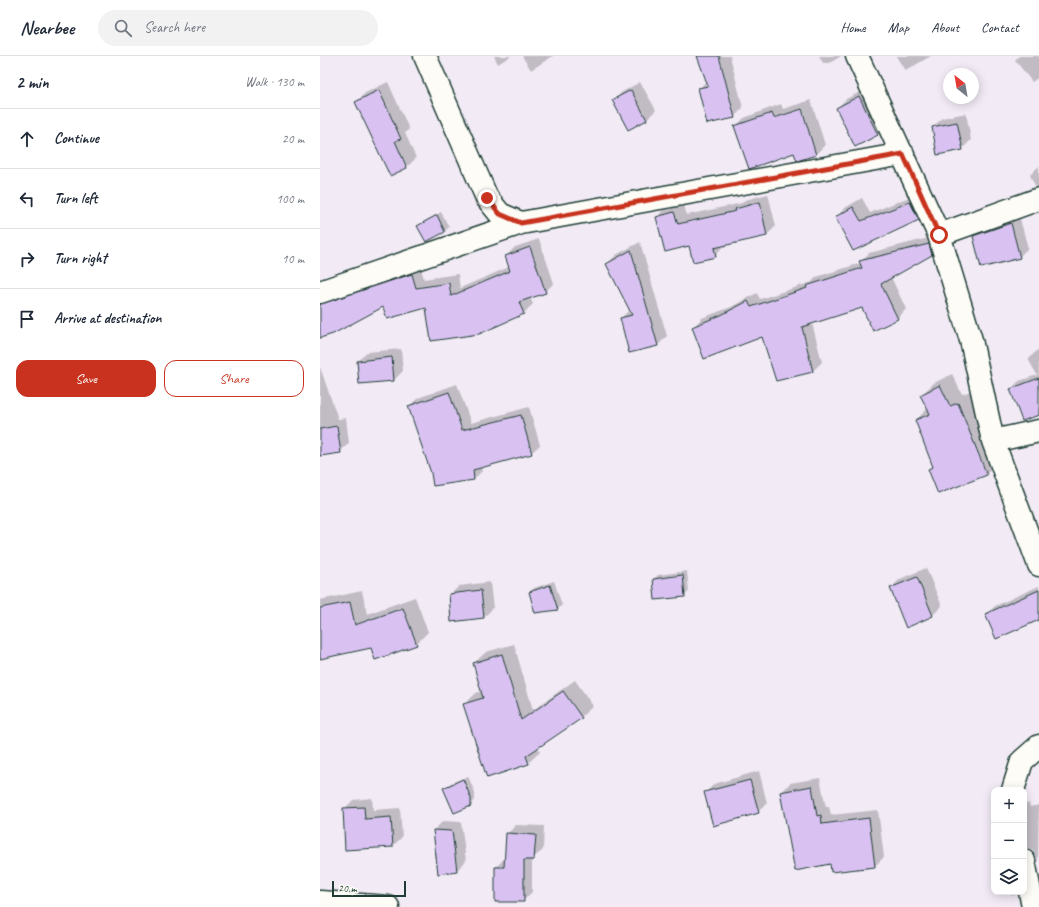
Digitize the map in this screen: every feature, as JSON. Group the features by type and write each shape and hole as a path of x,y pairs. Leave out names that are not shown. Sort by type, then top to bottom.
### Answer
{"street":[{"path":"425,56 487,198 500,214 521,223"},
{"path":"857,56 939,235 971,340 993,441 1039,565"},
{"path":"320,292 521,223 903,154"},
{"path":"939,235 1039,199"},
{"path":"993,441 1039,431"},
{"path":"1014,787 1022,761 1039,746"},
{"path":"1027,877 1033,907"},
{"path":"320,902 388,907"}],"building":[{"path":"697,56 719,56 735,118 707,124 698,88 708,86"},
{"path":"379,90 401,139 395,141 407,168 390,176 355,102"},
{"path":"631,90 647,120 628,130 612,100"},
{"path":"859,96 878,135 855,147 836,108"},
{"path":"802,109 816,155 797,161 794,153 749,169 734,126 772,113 774,118"},
{"path":"957,122 963,150 937,155 932,127"},
{"path":"760,202 767,236 714,248 716,257 693,262 689,246 665,252 656,217 674,212 678,224 736,211 735,209"},
{"path":"910,202 919,220 853,251 835,217 853,207 861,221"},
{"path":"437,215 445,232 426,242 417,226"},
{"path":"1011,223 1020,258 981,268 973,236"},
{"path":"929,244 932,255 881,284 898,319 873,331 862,308 802,327 813,372 776,381 762,337 704,359 692,327 721,315 748,301 751,307 807,288 806,286 862,268 859,261"},
{"path":"530,247 546,293 519,302 524,314 479,334 431,341 426,308 387,319 383,307 333,334 320,338 320,304 412,274 416,288 449,283 451,296 510,271 505,256"},
{"path":"631,250 658,346 629,353 620,318 632,315 606,264"},
{"path":"392,357 394,381 359,384 357,361"},
{"path":"1039,378 1039,415 1022,421 1010,389"},
{"path":"940,385 950,406 958,403 987,475 938,494 928,469 933,467 915,420 930,414 920,395"},
{"path":"449,392 462,430 521,415 532,454 473,470 474,480 433,486 431,473 408,406"},
{"path":"337,426 341,453 320,456 320,429"},
{"path":"683,575 685,597 655,600 653,579"},
{"path":"917,577 933,616 906,628 890,588"},
{"path":"550,585 558,610 535,613 529,592"},
{"path":"481,590 484,618 451,622 449,594"},
{"path":"1039,590 1039,620 996,639 985,614"},
{"path":"350,602 355,625 403,608 417,645 375,660 371,648 320,659 320,608"},
{"path":"502,654 521,720 563,691 582,718 526,756 529,764 487,778 463,704 483,698 473,663"},
{"path":"463,779 471,798 471,806 454,813 443,788"},
{"path":"750,780 759,813 713,826 704,792"},
{"path":"812,786 817,816 821,815 822,824 869,818 875,867 831,872 830,864 795,871 780,792"},
{"path":"364,807 365,819 391,817 393,847 345,850 343,808"},
{"path":"433,830 452,831 457,871 438,874"},
{"path":"506,833 536,835 534,860 524,860 524,902 495,902 495,867 504,867"}],"route":[{"path":"487,198 500,214 521,223 903,154 939,235"}]}
